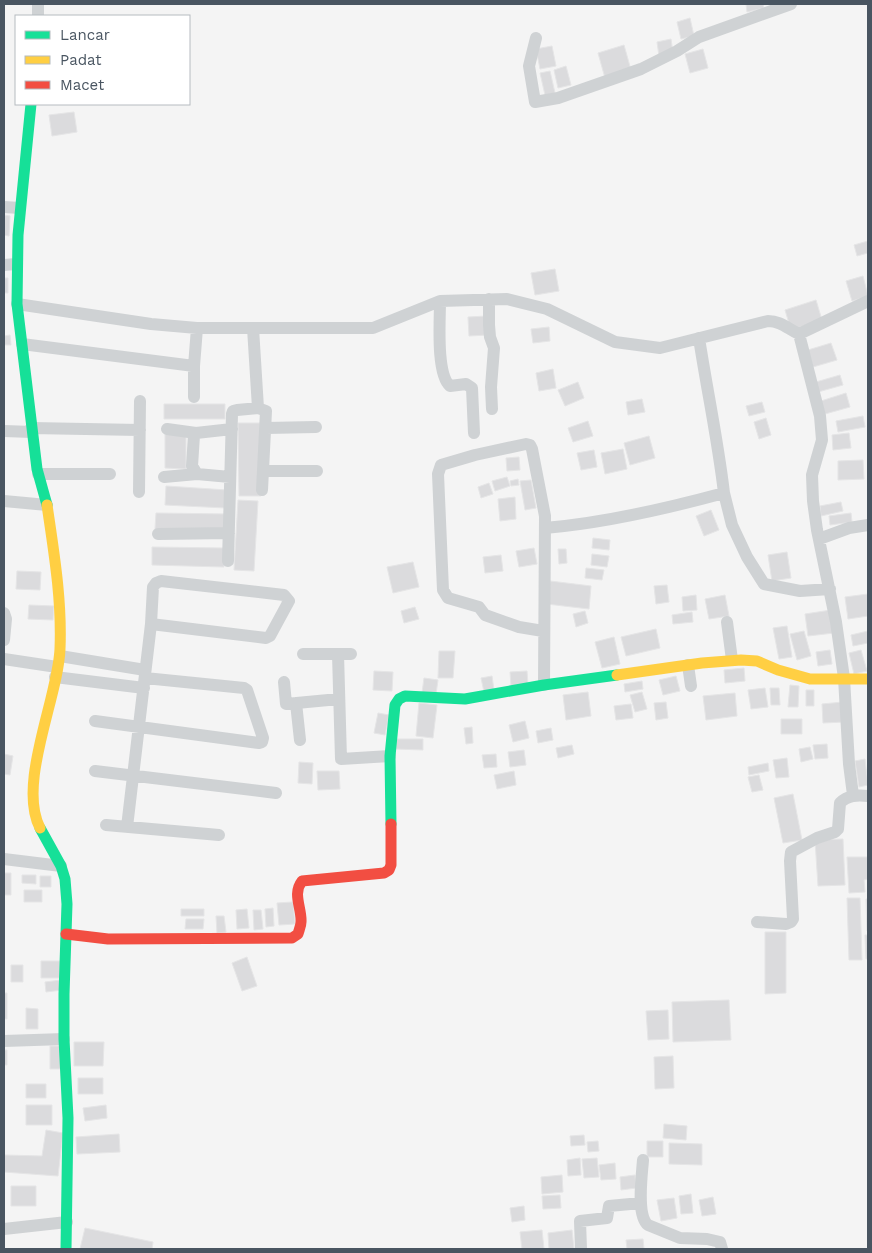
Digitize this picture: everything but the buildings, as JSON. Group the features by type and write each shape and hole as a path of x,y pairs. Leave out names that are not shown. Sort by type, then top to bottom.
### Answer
{"street":[{"path":"536,38 529,66 535,102 558,98 641,69 677,51 698,37 791,4"},
{"path":"31,105 20,208 10,264 17,304 38,474 47,505 57,574 61,620 57,666 34,777 33,800 37,821 65,879 64,1039 68,1118 66,1249"},
{"path":"4,207 20,208"},
{"path":"17,304 152,324 197,328 373,328 440,301 507,299 546,309 615,342 660,348 774,321 799,334 820,416 822,440 812,475 813,501 830,589 844,678 849,764 853,795"},
{"path":"489,300 490,337 494,348 491,387 492,409"},
{"path":"440,301 442,369 446,382 450,386 466,384 472,388 474,433"},
{"path":"799,334 868,301"},
{"path":"194,397 197,328"},
{"path":"253,328 258,408"},
{"path":"699,338 719,453 724,494 732,525 747,557 764,584 800,591 830,589"},
{"path":"22,344 194,366"},
{"path":"139,492 140,401"},
{"path":"228,560 233,411 258,408 266,411 262,490"},
{"path":"266,428 316,428"},
{"path":"167,429 196,433 232,429"},
{"path":"4,431 140,430"},
{"path":"196,433 194,435 192,466 197,474"},
{"path":"543,631 520,627 485,615 479,607 448,598 443,590 438,502 438,474 441,465 491,452 530,445 532,449 545,516 544,685"},
{"path":"263,471 317,471"},
{"path":"38,474 110,474"},
{"path":"164,477 197,474 230,477"},
{"path":"545,528 582,525 682,505 724,494"},
{"path":"4,501 47,505"},
{"path":"819,539 849,528 868,525"},
{"path":"158,534 229,534"},
{"path":"127,827 151,624 153,587 161,581 284,595 289,601 270,636 266,638 151,624"},
{"path":"4,613 6,619 4,640"},
{"path":"727,622 732,660"},
{"path":"303,654 344,654 339,699 340,759 390,756"},
{"path":"4,659 145,679 244,688 247,690 263,738 262,742 258,743 95,720"},
{"path":"66,934 108,939 292,938 298,934 301,923 297,890 298,884 302,881 384,873 392,865 390,756 395,704 405,696 465,699 544,685 732,660 757,661 778,670 810,679 868,679"},
{"path":"688,665 691,686"},
{"path":"57,666 145,679"},
{"path":"284,682 286,704 339,699"},
{"path":"296,703 300,740"},
{"path":"95,772 276,793"},
{"path":"757,922 786,924 791,922 793,919 791,852 816,838 836,832 838,829 840,803 853,795 868,796"},
{"path":"106,825 219,836"},
{"path":"4,859 60,866"},
{"path":"4,1041 64,1039"},
{"path":"643,1160 641,1203 644,1222 648,1226 680,1238 707,1239 720,1242 722,1249"},
{"path":"581,1249 580,1221 607,1218 609,1206 641,1203"},
{"path":"4,1229 67,1222"}],"traffic: fast":[{"path":"31,105 18,235 17,304 37,469 47,505"},
{"path":"391,824 390,756 395,705 399,699 405,696 465,699 544,685 617,675"},
{"path":"40,828 61,866 65,879 67,904 64,994 68,1118 66,1249"}],"traffic: slow":[{"path":"40,828 34,810 33,788 41,740 58,669 60,649 59,595 47,505"},
{"path":"617,675 702,663 741,660 757,661 778,670 810,679 868,679"}],"traffic: jam":[{"path":"66,934 108,939 292,938 298,934 301,925 298,891 302,881 384,873 389,870 391,865 391,824"}]}
